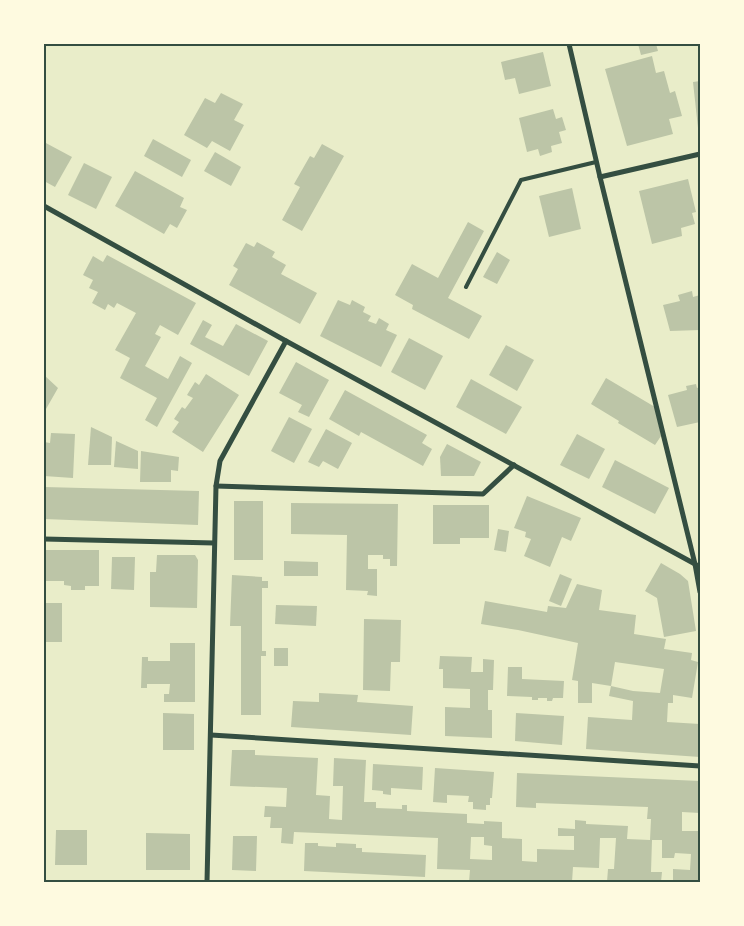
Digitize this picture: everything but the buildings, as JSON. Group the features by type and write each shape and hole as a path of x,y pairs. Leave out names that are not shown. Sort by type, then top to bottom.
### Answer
{"street":[{"path":"569,44 596,162 695,564 700,592"},
{"path":"600,177 700,154"},
{"path":"44,206 700,568"},
{"path":"207,882 216,486 220,461 286,341"},
{"path":"216,486 483,494 514,465"},
{"path":"44,538 214,543"},
{"path":"211,735 700,766"}],"lane":[{"path":"466,287 521,180 596,162"}]}
